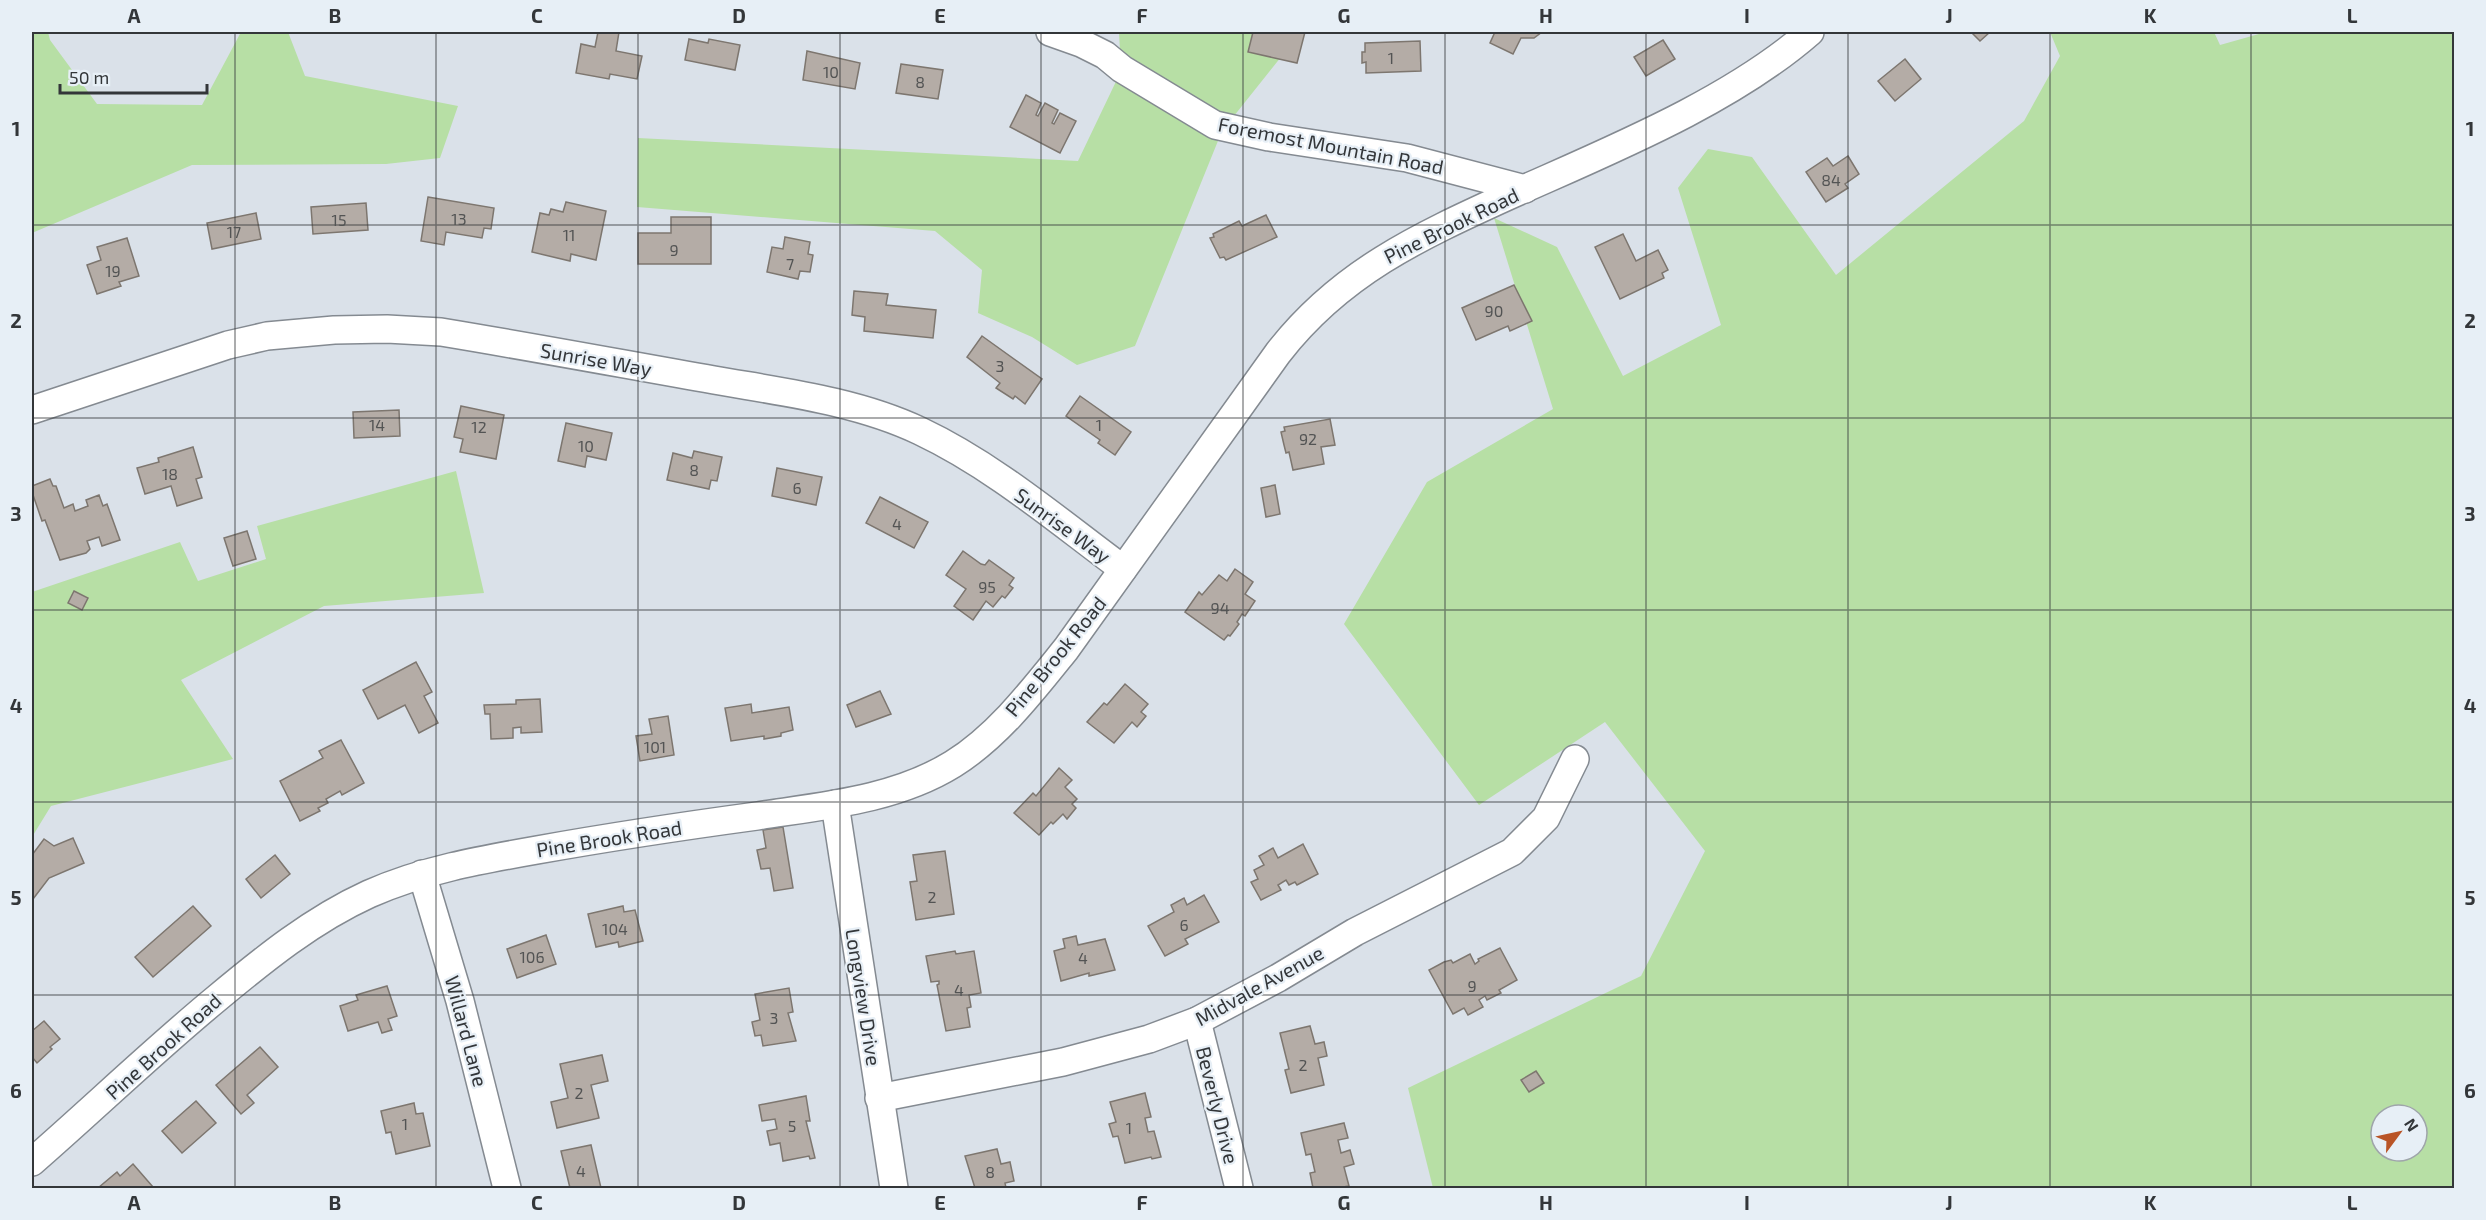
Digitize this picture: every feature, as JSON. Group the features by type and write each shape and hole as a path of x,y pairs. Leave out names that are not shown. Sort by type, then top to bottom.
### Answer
{"street":[{"name":"Foremost Mountain Road","path":"1050,32 1081,43 1105,55 1122,69 1215,124 1269,137 1407,158 1525,189"},
{"name":"Pine Brook Road","path":"32,1162 188,1022 288,941 322,919 369,894 422,874 458,864 611,837 835,804 879,794 930,777 954,764 975,748 1032,690 1066,649 1278,353 1298,327 1317,308 1348,282 1428,232 1673,120 1732,87 1810,32"},
{"name":"Sunrise Way","path":"32,410 228,345 267,336 345,329 441,332 766,390 884,416 921,431 976,463 1123,569"},
{"name":"Midvale Avenue","path":"879,1098 1063,1062 1149,1040 1197,1021 1275,980 1355,932 1512,852 1546,818 1575,759"},
{"name":"Longview Drive","path":"835,804 894,1188"},
{"name":"Willard Lane","path":"422,874 460,1001 507,1188"},
{"name":"Beverly Drive","path":"1197,1021 1239,1188"}],"green space":[{"path":"32,32 48,32 50,40 97,104 202,105 241,32 288,32 305,76 458,106 440,158 386,164 192,165 32,233"},
{"path":"1119,32 1301,32 1222,131 1135,346 1077,365 1032,337 978,313 982,270 935,231 637,207 638,138 1078,161 1121,71"},
{"path":"2050,32 2214,32 2220,45 2266,32 2454,32 2454,1188 1433,1188 1408,1088 1641,976 1705,851 1605,722 1479,805 1344,624 1427,482 1553,409 1494,218 1557,247 1623,376 1721,325 1678,188 1708,149 1752,157 1836,275 2024,121 2060,56"},
{"path":"456,471 484,593 324,606 181,680 233,759 51,806 32,837 32,592 180,542 198,581 266,559 257,526"}],"building":[{"path":"598,32 619,32 616,51 642,56 637,79 610,74 609,79 576,73 581,44 595,47"},
{"path":"1253,32 1305,32 1297,63 1248,52"},
{"path":"1495,32 1542,32 1534,38 1521,38 1513,54 1490,43"},
{"path":"1971,32 1990,32 1980,41"},
{"path":"689,39 708,43 709,39 740,45 735,70 685,60"},
{"path":"1663,40 1675,59 1646,76 1634,57"},
{"path":"1420,41 1421,71 1366,73 1366,62 1362,63 1365,43"},
{"path":"807,51 860,63 855,89 803,80"},
{"path":"1905,59 1921,79 1895,101 1878,81"},
{"path":"901,64 943,70 938,99 896,93"},
{"path":"1026,95 1041,103 1036,115 1038,116 1045,103 1058,110 1052,123 1054,124 1060,113 1076,121 1060,153 1010,127"},
{"path":"1848,156 1859,174 1845,184 1848,188 1826,202 1806,172 1827,158 1833,166"},
{"path":"428,197 494,208 491,229 484,228 482,238 446,232 444,245 421,241"},
{"path":"566,202 606,211 596,260 571,254 570,261 532,252 540,213 549,215 551,209 563,212"},
{"path":"366,203 368,230 313,234 311,207"},
{"path":"256,213 261,239 212,249 207,223"},
{"path":"1266,215 1277,237 1226,260 1224,257 1220,258 1210,238 1214,237 1213,234 1239,221 1242,226"},
{"path":"671,217 711,217 711,264 638,264 638,233 671,233"},
{"path":"1623,234 1636,261 1658,250 1668,270 1662,273 1664,278 1620,299 1595,247"},
{"path":"785,237 810,242 808,254 813,255 810,272 800,271 798,279 767,272 772,247 783,249"},
{"path":"127,238 139,276 119,282 121,286 97,294 87,265 101,260 97,247"},
{"path":"1514,285 1532,321 1510,331 1508,326 1476,340 1462,308"},
{"path":"854,291 888,294 886,305 936,310 933,338 864,331 865,317 852,315"},
{"path":"982,336 1042,379 1025,404 1015,396 1013,399 996,388 1000,383 967,357"},
{"path":"1080,396 1131,432 1115,455 1098,443 1100,440 1066,416"},
{"path":"461,406 504,415 496,459 460,452 463,439 454,437"},
{"path":"399,410 400,436 354,438 353,412"},
{"path":"1330,419 1335,445 1321,447 1324,464 1293,470 1281,432 1285,431 1284,427"},
{"path":"566,423 612,433 606,460 587,456 585,467 558,461"},
{"path":"193,447 202,477 196,479 202,498 177,506 171,486 145,494 137,468 159,462 158,458"},
{"path":"694,451 722,457 717,481 711,480 709,489 667,480 673,453 692,458"},
{"path":"777,468 822,477 816,505 772,496"},
{"path":"50,479 53,486 56,486 64,508 73,504 75,511 88,506 86,500 99,495 103,506 107,504 120,540 102,546 99,537 87,541 90,549 86,553 60,560 32,492 32,486"},
{"path":"1275,485 1280,514 1266,517 1261,488"},
{"path":"880,497 928,522 914,548 866,523"},
{"path":"247,531 256,559 233,566 224,538"},
{"path":"963,551 981,564 985,565 989,560 1014,578 1009,585 1013,588 1005,598 1002,596 993,607 986,601 973,620 954,606 966,589 946,575"},
{"path":"1235,569 1253,582 1245,594 1255,601 1245,616 1242,614 1237,622 1239,624 1230,636 1228,635 1224,640 1185,612 1199,592 1202,595 1219,575 1227,581"},
{"path":"74,591 88,598 82,610 68,603"},
{"path":"416,662 432,692 424,696 438,723 419,733 405,705 378,719 363,690"},
{"path":"1125,684 1148,704 1141,712 1146,716 1137,727 1132,722 1114,743 1087,722 1104,703 1107,705"},
{"path":"880,691 891,714 856,727 847,705"},
{"path":"540,699 542,732 521,733 521,727 513,728 513,738 491,739 490,714 485,714 484,705 516,704 516,700"},
{"path":"751,704 752,713 789,707 793,730 781,733 781,736 731,741 725,708"},
{"path":"668,716 674,755 640,761 636,736 652,734 649,719"},
{"path":"341,740 364,783 342,795 340,791 326,799 328,803 318,808 320,811 300,821 280,781 323,758 319,751"},
{"path":"1059,768 1072,780 1065,787 1077,799 1072,804 1076,808 1067,819 1063,814 1053,824 1051,822 1039,835 1014,813 1033,793 1036,796"},
{"path":"783,827 793,888 774,891 770,868 761,869 757,850 766,848 763,830"},
{"path":"73,838 84,863 49,878 33,899 32,855 44,839 54,846"},
{"path":"1303,844 1318,874 1297,885 1295,882 1289,885 1286,880 1278,885 1281,890 1261,900 1251,882 1258,879 1254,870 1264,865 1259,856 1273,848 1278,858"},
{"path":"945,851 954,914 916,920 910,882 917,881 913,855"},
{"path":"275,855 290,874 261,898 246,879"},
{"path":"1204,895 1219,922 1185,939 1188,944 1165,956 1148,926 1174,912 1171,905 1184,898 1187,905"},
{"path":"193,906 211,926 153,977 135,957"},
{"path":"623,906 624,912 635,910 643,941 619,947 618,942 596,947 588,914"},
{"path":"546,935 556,964 517,978 507,949"},
{"path":"1076,936 1078,945 1105,939 1115,970 1089,976 1089,973 1061,981 1054,951 1065,948 1063,939"},
{"path":"1500,948 1517,980 1499,990 1501,993 1487,1000 1485,996 1479,1000 1483,1007 1468,1015 1464,1008 1453,1014 1429,970 1444,962 1451,960 1453,963 1470,954 1475,964 1479,961 1478,959"},
{"path":"955,951 956,954 974,951 981,993 969,995 971,1007 967,1008 970,1027 946,1031 937,985 939,981 931,982 926,956"},
{"path":"387,986 397,1016 388,1019 392,1030 382,1033 378,1022 348,1031 340,1006 358,1000 356,995"},
{"path":"789,988 793,1012 788,1013 796,1041 763,1046 761,1035 755,1036 752,1022 760,1020 755,994"},
{"path":"44,1021 60,1039 37,1063 32,1057 32,1031"},
{"path":"1310,1026 1315,1044 1324,1042 1327,1056 1318,1058 1324,1085 1291,1093 1285,1070 1289,1069 1280,1033"},
{"path":"260,1047 278,1067 247,1095 254,1103 241,1114 216,1085"},
{"path":"602,1055 608,1081 591,1085 599,1118 557,1128 551,1102 568,1098 560,1064"},
{"path":"1536,1071 1544,1083 1529,1092 1521,1080"},
{"path":"1145,1093 1151,1117 1145,1118 1148,1132 1154,1131 1161,1157 1125,1163 1118,1136 1113,1137 1109,1124 1116,1122 1110,1102"},
{"path":"806,1096 810,1121 806,1121 815,1158 810,1159 809,1156 783,1161 780,1143 770,1145 767,1131 777,1129 775,1119 762,1121 759,1105"},
{"path":"196,1101 216,1123 182,1153 162,1131"},
{"path":"414,1103 416,1114 423,1113 430,1146 396,1154 391,1132 386,1133 381,1111"},
{"path":"1344,1123 1348,1138 1338,1140 1341,1153 1350,1150 1354,1164 1344,1167 1349,1186 1313,1188 1310,1173 1315,1172 1311,1154 1306,1155 1301,1133"},
{"path":"591,1145 601,1188 570,1188 561,1151"},
{"path":"997,1149 1001,1164 1010,1162 1014,1181 1005,1183 1006,1188 975,1188 965,1156"},
{"path":"133,1164 152,1188 98,1188 117,1172 120,1176"}]}
